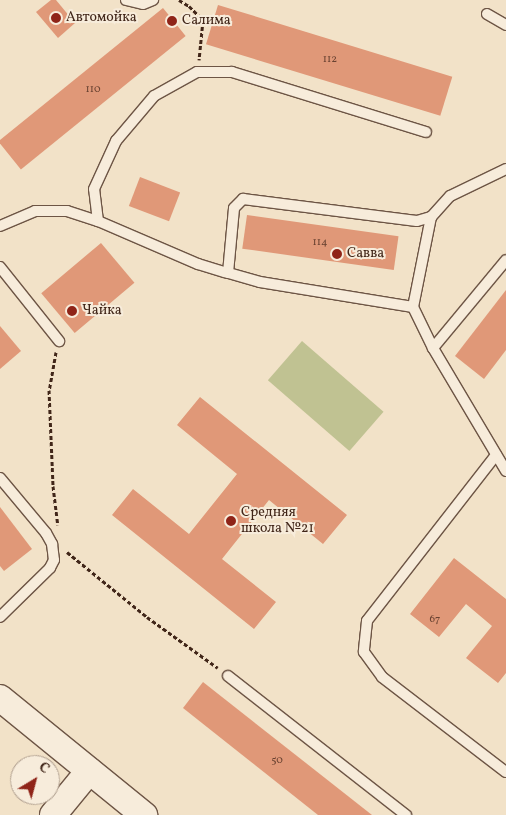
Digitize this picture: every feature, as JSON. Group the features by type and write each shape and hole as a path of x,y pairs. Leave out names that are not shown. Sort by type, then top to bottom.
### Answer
{"street":[{"path":"0,698 144,815"},
{"path":"53,815 89,771"}],"lane":[{"path":"126,0 143,4 153,0"},
{"path":"487,14 506,25"},
{"path":"98,221 94,189 116,141 154,96 197,72 232,72 426,132"},
{"path":"505,467 433,348 413,307 431,217 450,196 506,169"},
{"path":"228,273 234,208 243,200 249,198 417,221 431,217"},
{"path":"0,226 41,211 67,211 98,221 198,264 260,282 413,307"},
{"path":"433,348 506,260"},
{"path":"0,267 59,341"},
{"path":"496,455 366,621 364,652 382,678 506,772"},
{"path":"0,478 46,533 52,544 54,560 50,568 0,617"},
{"path":"228,676 406,815"}],"path":[{"path":"179,0 189,6 203,20 197,72"},
{"path":"59,341 49,390 53,486 58,525 52,544 70,553 147,617 228,676"}],"green space":[{"path":"302,341 384,412 349,451 268,380"}],"building":[{"name":"Автомойка","path":"51,0 56,0 75,23 58,38 36,12"},
{"path":"218,5 452,77 440,116 206,44"},
{"path":"163,8 186,36 21,169 0,144 0,140"},
{"path":"140,177 180,192 169,221 129,206"},
{"path":"247,215 399,236 394,270 242,249"},
{"path":"101,243 134,283 75,333 41,293"},
{"path":"506,290 506,350 484,379 455,356"},
{"path":"0,326 21,351 0,369"},
{"path":"200,397 347,515 323,544 269,500 222,559 276,602 254,629 112,515 133,489 189,534 237,474 177,425"},
{"path":"0,507 32,549 4,571 0,566"},
{"path":"454,558 506,599 506,673 498,683 466,658 492,626 466,604 439,637 410,614"},
{"path":"203,682 372,815 318,815 183,708"}],"place":[{"name":"Автомойка","path":"56,18"},
{"name":"Салима","path":"172,21"},
{"name":"Савва","path":"337,254"},
{"name":"Чайка","path":"72,311"},
{"name":"Средняя школа №21","path":"231,521"}]}
